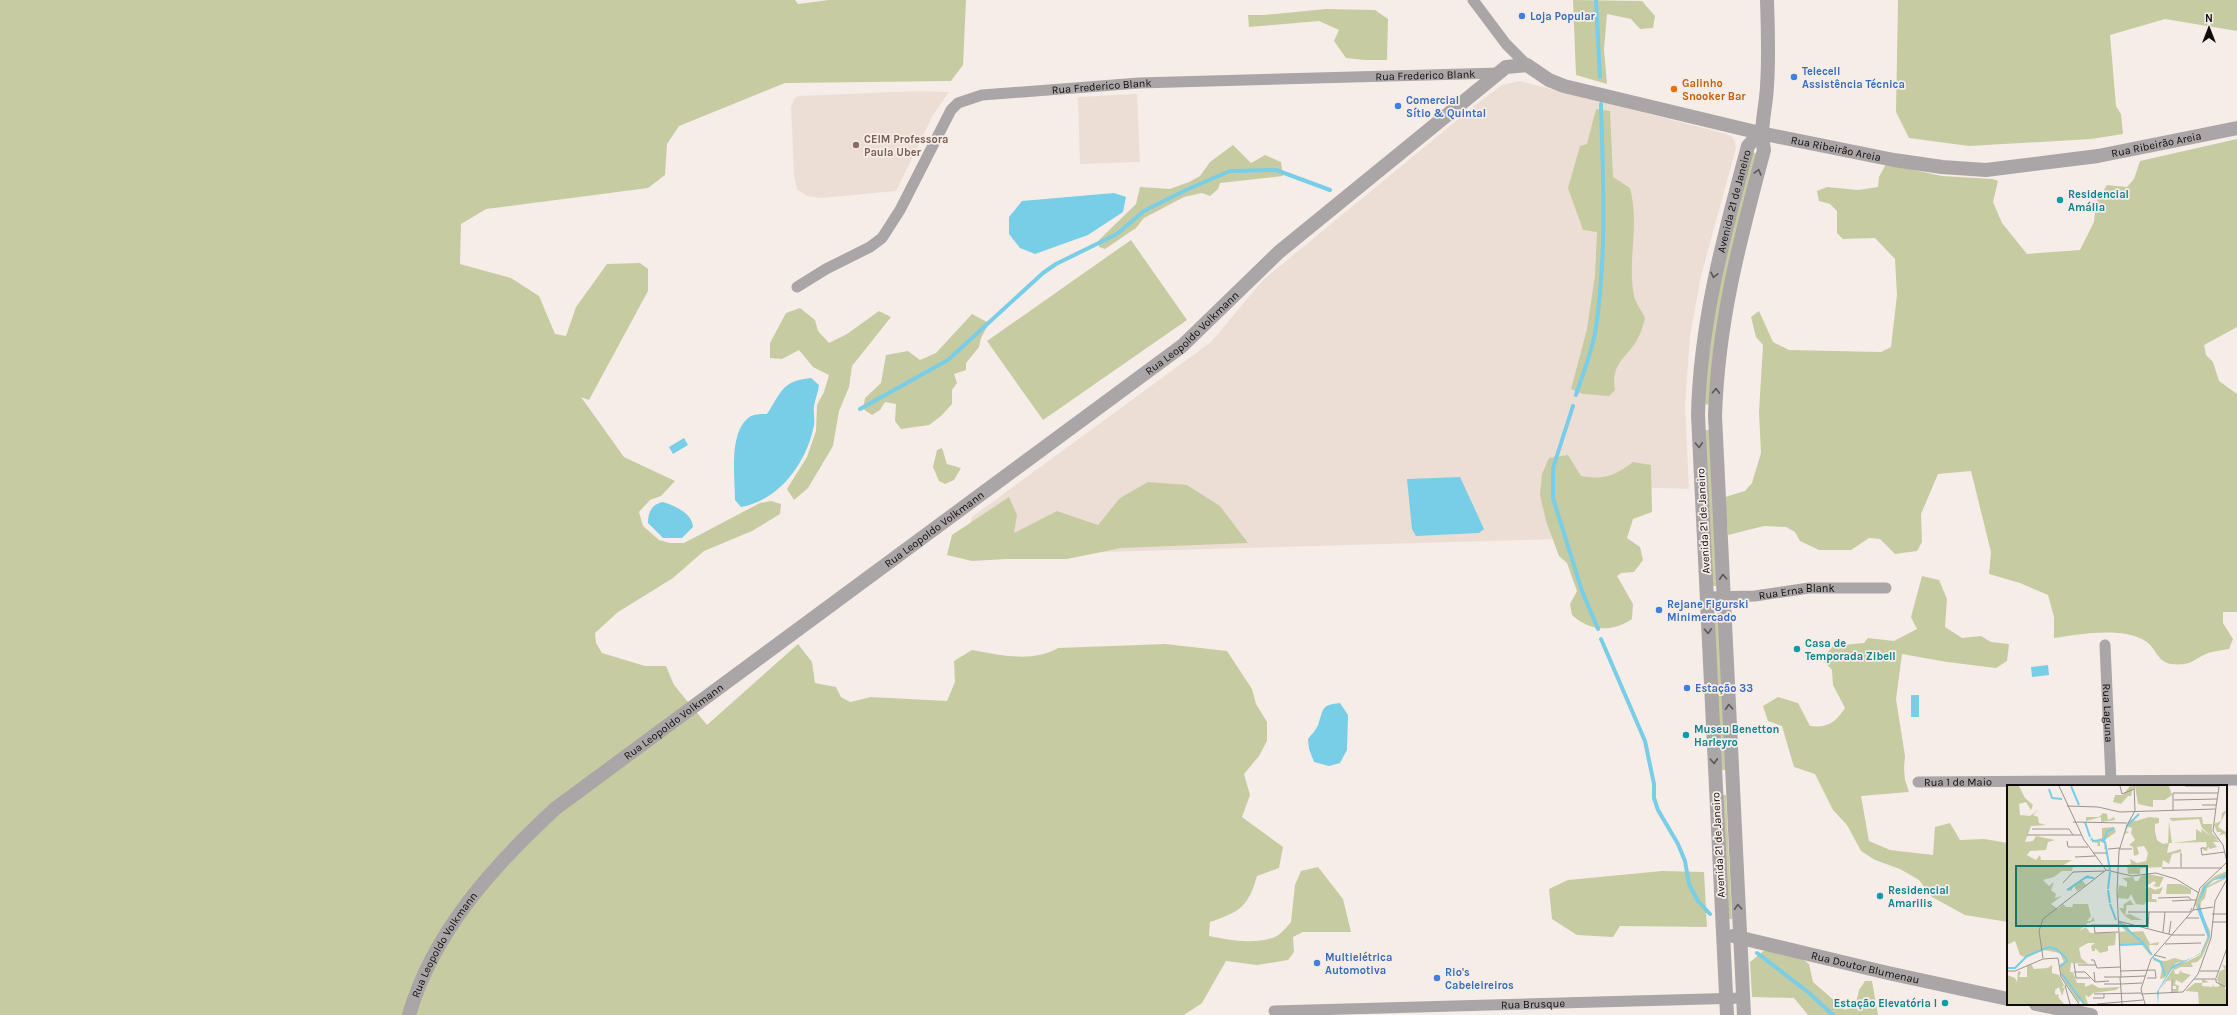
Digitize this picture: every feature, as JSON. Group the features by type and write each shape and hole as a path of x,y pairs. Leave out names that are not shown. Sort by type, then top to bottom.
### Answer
{"street":[{"name":"Rua Ribeirão Areia","path":"1473,0 1502,40 1532,69 1564,86 1760,134 1894,160 1942,167 1986,170 2098,156 2184,140 2237,128"},
{"path":"1760,134 1766,108 1768,72 1767,0"},
{"path":"1500,73 1532,69"},
{"name":"Rua Frederico Blank","path":"797,287 826,269 870,247 882,238 900,210 944,119 958,103 970,98 989,94 1132,83 1500,73"},
{"name":"Rua Leopoldo Volkmann","path":"409,1015 417,986 435,952 464,908 492,872 524,837 556,808 1165,359 1200,330 1279,252 1500,73"},
{"name":"Avenida 21 de Janeiro","path":"1727,1015 1698,415 1704,338 1718,258 1748,146 1760,134"},
{"name":"Avenida 21 de Janeiro","path":"1744,1015 1715,416 1717,370 1724,316 1736,256 1764,150 1760,134"},
{"path":"1698,415 1715,416"},
{"name":"Rua Erna Blank","path":"1706,597 1755,596 1809,588 1886,588"},
{"name":"Rua Laguna","path":"2105,645 2111,781"},
{"name":"Rua 1 de Maio","path":"1918,782 2237,780"},
{"path":"1716,784 1733,783"},
{"name":"Rua Doutor Blumenau","path":"1723,933 1888,973 2007,998"},
{"name":"Rua Brusque","path":"1274,1011 1333,1012 1743,998"},
{"path":"2041,1005 2091,1015"}],"shaded area":[{"path":"1519,81 1723,133 1731,136 1735,141 1736,148 1701,276 1690,336 1685,405 1689,489 1545,484 1560,539 963,556 972,517 1211,342 1263,280 1479,102 1502,85"},
{"name":"CEIM Professora Paula Uber","path":"920,91 949,92 933,115 896,191 821,198 807,196 797,189 794,175 791,107 794,99 798,96"},
{"path":"1137,94 1140,162 1080,164 1078,97"}],"green space":[{"path":"0,0 795,0 798,4 829,0 966,0 963,65 951,81 785,83 679,126 667,144 665,175 648,188 486,209 461,224 460,264 511,278 539,296 555,334 566,336 576,307 607,264 640,263 648,269 648,291 589,400 581,397 624,457 675,481 661,496 650,500 639,512 643,526 659,540 670,543 684,543 760,503 771,501 781,504 780,514 752,531 704,551 673,578 618,612 595,633 596,643 602,653 645,666 666,666 674,685 707,725 798,644 812,662 815,683 836,687 841,697 850,702 871,697 947,701 955,682 954,661 972,650 1004,656 1027,657 1048,653 1058,648 1165,644 1227,651 1252,689 1256,704 1267,722 1267,741 1259,756 1244,774 1250,795 1242,817 1283,847 1279,868 1257,876 1250,895 1241,907 1228,915 1210,922 1209,936 1233,940 1259,941 1277,936 1291,922 1295,885 1301,871 1318,867 1343,899 1351,932 1303,932 1293,937 1294,952 1288,960 1257,965 1226,961 1202,1003 1184,1015 0,1015"},
{"path":"1573,0 1642,1 1655,16 1653,28 1640,29 1631,19 1607,14 1604,50 1607,84 1576,75"},
{"path":"1898,0 2237,0 2237,31 2165,19 2110,35 2116,106 2121,114 2123,134 2091,139 1969,146 1909,138 1896,112"},
{"path":"1326,9 1375,10 1388,19 1387,60 1346,58 1334,41 1339,30 1319,21 1249,27 1248,15 1264,15"},
{"path":"1596,109 1610,111 1613,177 1630,188 1634,216 1632,282 1635,299 1645,318 1641,332 1635,343 1621,360 1615,372 1615,390 1609,396 1583,394 1571,389 1587,329 1595,275 1597,232 1583,230 1568,188 1580,146 1587,144"},
{"path":"2237,139 2237,327 2204,345 2206,355 2213,362 2219,381 2237,394 2237,612 2223,612 2223,623 2233,639 2229,649 2208,653 2188,663 2171,664 2163,661 2147,642 2126,634 2102,632 2054,638 2054,617 2048,595 2020,583 1989,574 1991,552 1971,471 1938,474 1921,514 1922,542 1917,551 1895,554 1880,539 1869,538 1851,550 1819,550 1800,541 1795,532 1786,527 1764,526 1728,535 1725,497 1745,491 1752,483 1761,453 1759,412 1763,345 1756,337 1751,317 1759,311 1773,342 1789,350 1881,352 1891,347 1897,295 1895,259 1875,238 1843,239 1837,233 1837,211 1830,204 1819,201 1817,191 1827,187 1858,190 1878,187 1879,177 1886,164 1942,176 1993,179 1998,181 1993,202 2002,223 2027,254 2080,250 2094,222 2096,202 2107,185 2127,187 2134,179 2140,161"},
{"path":"1233,145 1251,163 1265,155 1281,162 1283,176 1220,183 1218,189 1210,196 1202,193 1184,197 1144,218 1136,228 1105,249 1099,247 1099,240 1136,204 1140,187 1170,189 1189,182 1200,176 1210,162"},
{"path":"1752,152 1758,154 1733,247 1720,309 1715,340 1710,405 1704,404 1712,315"},
{"path":"1131,240 1187,320 1043,420 987,341"},
{"path":"800,308 815,320 818,331 829,343 847,334 879,311 891,317 852,366 849,387 839,411 833,446 808,488 794,500 787,489 807,457 816,431 817,405 824,392 829,375 813,367 799,350 782,359 770,358 770,343 786,313"},
{"path":"972,314 989,323 981,338 979,347 966,363 966,370 954,374 957,383 952,390 952,404 941,416 929,425 901,429 895,421 896,404 885,402 880,410 872,415 863,409 865,398 881,383 886,355 908,351 920,360 936,353"},
{"path":"1704,430 1710,430 1717,586 1712,586"},
{"path":"942,448 947,464 961,468 954,480 945,484 939,481 933,467 937,450"},
{"path":"1568,455 1581,476 1589,477 1603,477 1615,474 1633,462 1651,465 1652,512 1633,519 1627,538 1640,547 1643,560 1634,572 1621,573 1617,576 1633,604 1632,619 1617,627 1593,627 1572,615 1570,604 1577,591 1567,563 1559,556 1546,521 1540,495 1542,474 1549,458"},
{"path":"1148,482 1187,485 1220,506 1248,543 1121,548 1067,559 1006,559 972,561 947,555 952,535 1009,497 1017,515 1014,533 1057,511 1098,525 1120,498"},
{"path":"1922,576 1939,580 1947,599 1945,627 1962,638 1981,636 1991,642 2009,644 2007,661 1996,668 1947,662 1902,654 1896,699 1905,756 1905,780 1909,792 1861,796 1869,841 1890,850 1933,855 1935,827 1950,823 1960,840 1984,839 2007,843 2007,922 1965,915 1932,897 1919,880 1900,869 1875,860 1861,851 1847,825 1833,810 1815,774 1794,767 1782,726 1768,721 1763,706 1778,697 1798,703 1810,726 1822,726 1834,721 1845,708 1833,685 1832,670 1822,659 1833,646 1864,643 1868,638 1894,641 1917,629 1911,617"},
{"path":"1713,614 1719,614 1726,770 1720,770"},
{"path":"1720,795 1726,795 1732,919 1726,919"},
{"path":"1662,871 1704,872 1707,927 1620,926 1613,937 1577,935 1552,919 1549,889 1568,880"},
{"path":"1766,949 1800,957 1809,964 1813,982 1845,1010 1856,1003 1859,990 1865,981 1872,981 1878,1015 1808,1015 1794,998 1752,997 1750,962"}],"water":[{"path":"1114,193 1126,197 1123,212 1088,235 1035,254 1020,248 1009,234 1009,217 1022,201"},
{"path":"811,378 819,385 814,406 814,425 805,452 798,465 790,477 779,488 755,503 741,507 735,500 734,479 734,454 739,432 744,423 751,416 757,414 767,414 783,389 788,385"},
{"path":"684,438 688,445 673,454 669,447"},
{"path":"1460,477 1484,529 1479,533 1416,536 1412,529 1407,479"},
{"path":"663,502 682,511 690,518 693,527 682,538 663,538 648,523 651,509"},
{"path":"2048,665 2049,675 2032,677 2031,667"},
{"path":"1911,695 1919,695 1919,717 1911,717"},
{"path":"1340,703 1348,715 1347,750 1340,763 1329,766 1314,762 1309,749 1308,739 1315,731 1323,710 1327,706"}],"waterway":[{"path":"1596,0 1600,77"},
{"path":"1576,395 1593,344 1602,271 1603,160 1601,104"},
{"path":"860,409 948,360 1043,273 1056,264 1117,234 1144,211 1186,190 1230,171 1276,170 1330,190"},
{"path":"1573,406 1553,468 1553,498 1582,591 1598,629"},
{"path":"1601,639 1645,741 1654,784 1654,798 1658,810 1678,844 1685,861 1689,884 1698,901 1710,914"},
{"path":"1757,953 1808,992 1833,1015"}],"place":[{"name":"Loja Popular","path":"1522,16"},
{"name":"Telecell Assistência Técnica","path":"1794,77"},
{"name":"Galinho Snooker Bar","path":"1674,89"},
{"name":"Comercial Sítio & Quintal","path":"1398,106"},
{"name":"CEIM Professora Paula Uber","path":"856,145"},
{"name":"Residencial Amália","path":"2060,200"},
{"name":"Rejane Figurski Minimercado","path":"1659,610"},
{"name":"Casa de Temporada Zibell","path":"1797,649"},
{"name":"Estação 33","path":"1687,688"},
{"name":"Museu Benetton Harleyro","path":"1686,735"},
{"name":"Residencial Amarilis","path":"1880,896"},
{"name":"Multielétrica Automotiva","path":"1317,963"},
{"name":"Rio's Cabeleireiros","path":"1437,978"},
{"name":"Estação Elevatória I","path":"1945,1003"}]}
